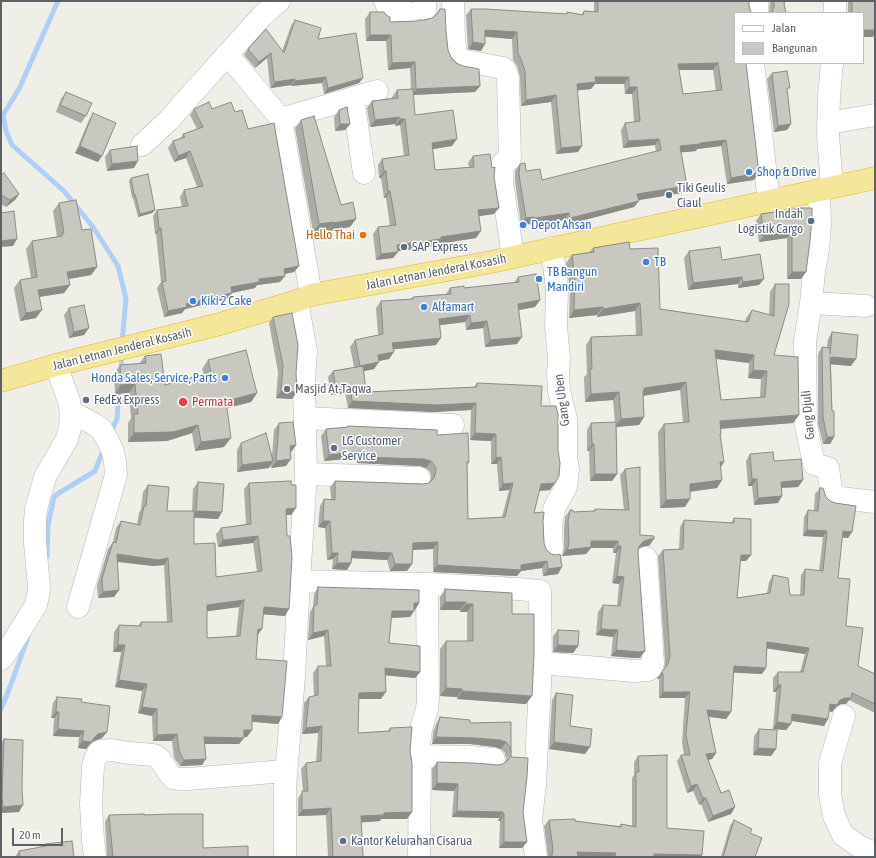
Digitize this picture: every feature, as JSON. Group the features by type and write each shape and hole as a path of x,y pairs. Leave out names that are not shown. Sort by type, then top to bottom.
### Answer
{"highway":[{"name":"Jalan Letnan Jenderal Kosasih","path":"1,381 56,365 220,324 304,298 491,262 875,178"}],"street":[{"path":"142,145 169,120 262,16 279,1"},
{"path":"385,1 389,10 394,12 420,14 425,10 425,1"},
{"path":"453,1 456,55 461,60 503,68 506,70 508,78 510,159 503,163 502,182 513,257"},
{"path":"757,1 757,12"},
{"path":"834,12 835,1"},
{"path":"227,54 281,119 304,298 306,351 304,381 306,474 294,676 284,788 285,857"},
{"path":"754,64 768,202"},
{"name":"Gang Djuli","path":"832,64 829,96 826,189 805,340 806,425 814,464 828,468 832,497 875,502"},
{"path":"281,119 377,91"},
{"path":"353,98 364,173"},
{"path":"828,123 875,115"},
{"name":"Gang Uben","path":"552,248 557,289 556,328 559,358 559,391 566,419 566,457 568,469 566,487 555,507 552,517 550,528 552,549"},
{"path":"811,303 866,306"},
{"path":"1,659 36,606 38,587 35,528 36,509 45,477 68,439 71,412 69,401 56,365"},
{"path":"71,412 94,424 104,434 113,452 116,475 78,607"},
{"path":"305,418 453,425"},
{"path":"306,474 419,478"},
{"path":"541,663 634,672 648,670 652,667 654,663 646,558"},
{"path":"299,581 428,584 516,588 540,591 541,663 535,784 531,820 536,857"},
{"path":"419,857 420,768 418,744 428,700 428,584"},
{"path":"844,716 830,763 830,795 834,816 843,835 860,847 875,853"},
{"path":"95,857 92,840 91,804 93,766 95,758 101,751 111,750 156,756 173,778 188,780 286,771"},
{"path":"418,756 494,759"}],"building":[{"path":"598,1 749,1 751,12 734,12 734,64 746,64 759,173 731,178 726,140 680,146 687,186 637,194 639,201 570,218 569,213 526,218 519,175 520,164 525,163 526,171 540,169 542,180 661,150 659,139 628,141 625,123 640,121 637,87 629,87 629,77 595,77 596,82 577,84 582,146 561,148 556,95 526,100 525,71 518,53 517,32 485,30 485,44 473,42 471,9 567,14 567,12 583,15 584,11 598,12","holes":["718,63 722,90 683,94 678,64"]},
{"path":"774,1 785,1 784,4 786,12 772,12"},
{"path":"852,1 875,1 875,30 864,30 864,12 852,12"},
{"path":"440,9 445,9 448,50 451,57 456,63 463,66 479,69 480,86 416,89 415,62 392,63 391,35 370,35 370,12 384,12 390,17 390,22 418,21 432,18"},
{"path":"295,20 321,28 318,39 356,33 363,78 328,88 326,77 275,82 271,53 259,62 248,49 266,29 284,53"},
{"path":"787,71 790,88 787,88 791,124 778,126 772,73"},
{"path":"413,89 415,115 453,110 457,139 432,143 435,170 474,167 473,156 490,154 492,168 495,167 494,177 499,208 478,210 481,231 441,237 441,239 397,245 398,252 381,254 378,227 396,225 390,191 388,191 386,171 384,171 382,159 409,155 405,119 400,119 399,117 375,120 372,101 398,98 397,90"},
{"path":"66,92 92,103 86,116 60,105"},
{"path":"209,102 212,109 231,102 235,112 242,110 248,129 274,123 299,266 284,269 285,276 259,279 259,282 231,287 232,293 186,304 187,307 168,311 162,282 166,281 161,228 159,228 157,210 188,206 184,190 203,186 190,151 178,156 173,141 185,137 183,134 203,127 194,109"},
{"path":"347,107 350,124 340,124 339,110"},
{"path":"93,113 116,123 102,156 80,146"},
{"path":"314,116 341,205 353,202 356,219 319,224 301,120"},
{"path":"137,146 138,161 112,164 110,150"},
{"path":"4,173 19,194 10,200 1,195 1,175"},
{"path":"148,174 155,210 140,214 135,194 134,195 131,178"},
{"path":"76,200 82,230 91,229 97,267 67,272 70,285 38,290 42,310 26,313 20,280 37,277 32,241 62,236 62,233 64,233 59,203"},
{"path":"801,208 812,208 806,272 792,272 792,231 764,235 761,214"},
{"path":"14,211 17,239 1,241 1,213"},
{"path":"629,242 630,249 658,248 660,309 748,322 752,310 774,316 775,284 789,284 789,304 774,355 798,357 799,415 720,421 720,434 724,462 720,462 722,480 690,484 690,499 666,500 664,424 689,422 686,382 644,388 644,417 621,419 619,392 591,394 591,337 642,335 640,303 603,309 603,307 574,310 575,281 572,255 594,252 593,248","holes":["715,350 754,355 753,370 767,371 765,397 721,400"]},
{"path":"720,247 722,260 760,254 764,279 743,282 742,277 693,283 689,251"},
{"path":"536,274 540,300 518,304 522,337 490,340 487,321 471,323 470,315 439,319 441,338 392,343 394,352 378,355 379,362 360,366 355,340 383,334 381,301 451,294 450,288 464,286 464,288 519,282 518,277"},
{"path":"84,305 89,328 74,332 69,308"},
{"path":"292,313 298,345 296,373 297,392 281,391 283,365 273,317"},
{"path":"832,332 858,335 856,359 830,357 832,411 834,411 834,437 827,437 823,417 822,347 830,348 830,354"},
{"path":"246,350 257,393 226,401 231,438 201,442 198,425 173,432 134,433 134,414 138,414 135,384 121,385 120,365 146,363 145,356 161,354 165,385 211,372 208,360"},
{"path":"363,366 366,392 477,387 477,383 542,386 541,406 556,406 558,414 558,450 560,463 559,476 555,483 541,484 534,513 544,512 544,543 546,549 551,554 560,554 562,567 548,569 547,561 521,565 521,570 437,565 438,542 413,543 412,564 395,564 392,553 352,551 351,563 337,563 338,553 332,553 330,521 323,521 324,499 335,500 335,481 423,484 429,483 434,478 436,471 435,466 431,461 424,459 361,457 361,451 329,455 326,429 348,426 437,430 437,435 468,433 468,519 505,517 513,483 503,484 501,457 496,458 496,434 475,433 476,403 437,405 352,401 350,387 336,389 333,371"},
{"path":"293,422 296,445 290,446 291,459 276,461 279,423"},
{"path":"616,422 617,474 595,474 594,444 592,444 591,423"},
{"path":"266,433 273,461 242,465 241,443"},
{"path":"773,452 774,461 801,459 803,480 781,482 782,496 758,498 757,479 752,479 750,454"},
{"path":"640,467 640,535 654,536 654,539 644,541 639,546 638,552 645,651 639,652 616,650 618,630 601,629 603,605 620,606 624,577 617,576 621,546 618,546 618,541 591,541 591,547 566,550 569,542 568,521 570,510 573,510 573,512 595,511 595,509 629,510 625,469"},
{"path":"291,481 291,485 296,485 296,508 286,509 287,536 290,536 292,557 289,609 264,607 262,629 258,629 256,659 287,661 282,717 252,715 252,730 244,730 244,738 204,737 206,759 184,760 179,751 177,734 157,735 157,709 142,707 147,684 119,680 125,645 118,645 119,625 141,626 141,622 172,622 168,558 158,560 117,554 119,590 103,592 102,579 113,542 116,543 121,521 140,525 144,506 146,506 148,485 169,487 167,511 194,511 194,544 215,543 216,577 262,571 258,536 223,540 221,528 251,524 249,483","holes":["244,600 240,636 207,638 207,605"]},
{"path":"198,482 224,484 222,512 196,511"},
{"path":"820,488 823,488 826,497 830,501 856,506 852,532 843,531 838,578 850,579 846,626 863,628 858,666 875,674 875,704 852,693 851,698 840,700 837,705 830,704 828,719 792,714 791,724 777,722 781,685 778,685 778,672 803,672 809,648 767,642 766,668 734,666 731,712 707,710 716,753 706,754 721,793 729,790 735,807 713,816 706,798 703,798 697,784 691,786 681,755 690,755 686,735 690,692 663,692 663,673 661,673 668,664 670,656 663,550 683,549 684,520 734,523 734,518 751,519 751,555 741,555 737,598 770,593 773,575 788,578 790,595 804,595 805,569 823,571 827,531 807,530 808,510 818,511"},
{"path":"318,587 419,590 419,603 414,603 414,611 392,611 389,643 420,646 420,672 385,668 386,692 359,693 358,733 390,731 390,728 412,727 410,752 412,763 412,812 361,816 363,857 333,857 331,808 302,810 302,791 308,791 306,763 321,761 322,726 306,728 309,697 318,695 318,666 331,666 328,630 313,633 314,605 317,605"},
{"path":"445,589 512,593 512,614 534,614 532,696 462,691 462,689 446,688 446,641 473,641 473,604 466,604 466,602 445,602"},
{"path":"558,630 579,631 578,646 558,645"},
{"path":"556,693 573,695 570,726 592,729 590,747 554,742"},
{"path":"57,697 82,699 81,702 110,706 107,732 98,734 91,742 82,741 84,731 58,729 59,712 56,712"},
{"path":"440,717 470,720 470,723 511,722 511,753 510,747 506,742 500,740 436,737"},
{"path":"759,729 777,730 776,749 758,748"},
{"path":"4,739 23,740 23,805 3,807"},
{"path":"511,754 511,757 528,758 523,812 527,842 504,842 503,812 457,811 458,784 437,783 437,762 498,765 503,764 508,760"},
{"path":"667,755 667,828 704,831 702,855 654,854 654,857 615,857 616,853 577,852 578,857 551,857 553,849 549,820 575,819 575,821 621,827 621,824 636,827 636,772 639,772 638,756"},
{"path":"203,814 203,848 248,846 248,857 113,857 109,815"},
{"path":"734,820 752,829 750,833 762,838 755,857 723,857"},
{"path":"72,841 74,857 20,857 19,851 46,846 45,844"}],"waterway":[{"path":"58,1 19,89 3,115 6,131 12,145 64,191 93,227 118,266 126,299 122,343"},
{"path":"121,371 122,353"},
{"path":"110,434 117,419 119,387"},
{"path":"47,557 48,525 54,497 95,471 104,448"},
{"path":"1,709 28,637"}],"place":[{"name":"Shop & Drive","path":"749,172"},
{"name":"Tiki Geulis Ciaul","path":"669,195"},
{"name":"Indah Logistik Cargo","path":"811,221"},
{"name":"Depot Ahsan","path":"523,225"},
{"name":"Hello Thai","path":"363,235"},
{"name":"SAP Express","path":"404,247"},
{"name":"TB","path":"646,262"},
{"name":"TB Bangun Mandiri","path":"539,279"},
{"name":"Kiki 2 Cake","path":"193,301"},
{"name":"Alfamart","path":"424,307"},
{"name":"Honda Sales, Service, Parts","path":"225,378"},
{"name":"Masjid At-Taqwa","path":"287,389"},
{"name":"FedEx Express","path":"86,400"},
{"name":"Permata","path":"183,402"},
{"name":"LG Customer Service","path":"334,448"},
{"name":"Kantor Kelurahan Cisarua","path":"343,841"}]}
